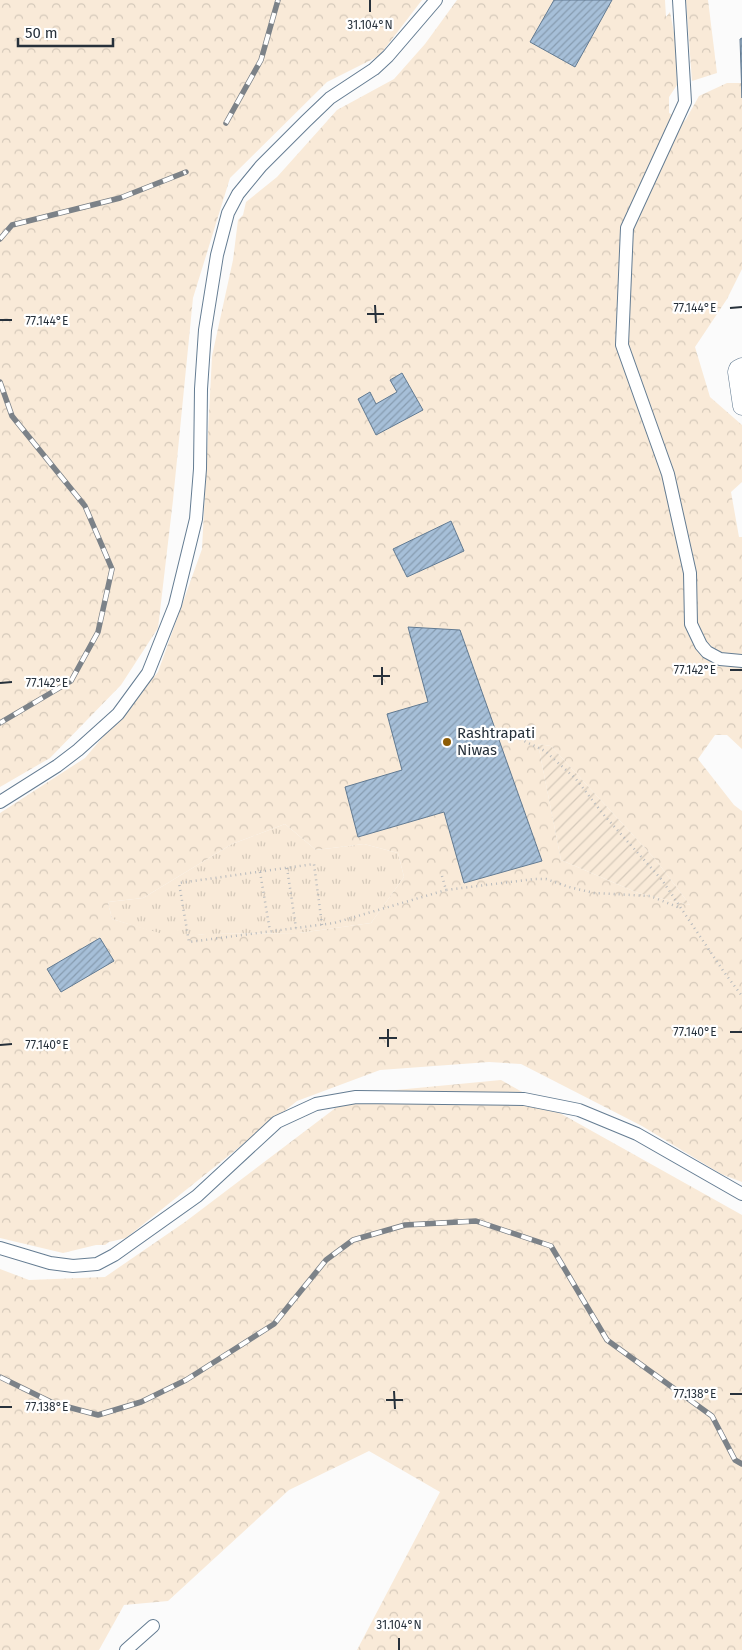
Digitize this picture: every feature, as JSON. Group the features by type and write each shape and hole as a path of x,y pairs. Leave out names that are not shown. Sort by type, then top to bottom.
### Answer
{"highway":[{"path":"742,367 738,368 736,372 742,406"}],"street":[{"path":"0,802 57,766 118,714 148,673 175,605 196,519 200,469 201,389 205,330 223,231 228,213 235,200 261,166 318,109 330,98 374,69 388,56 436,0"},
{"path":"679,0 685,102 627,228 622,345 668,474 690,573 691,624 701,645 707,652 720,659 742,661"},
{"path":"0,1248 50,1263 74,1266 97,1264 114,1255 198,1196 277,1122 316,1104 356,1097 524,1099 579,1110 637,1134 742,1194"},
{"path":"126,1650 153,1626"}],"path":[{"path":"520,739 545,751 576,779 603,814 662,880 742,996"},
{"path":"322,925 314,864 179,882 189,942 334,924 446,890 534,879 546,879 594,893 650,896 681,909"},
{"path":"287,868 296,928"},
{"path":"260,872 270,932"},
{"path":"442,876 446,890"}],"green space":[{"path":"0,0 422,0 379,56 327,82 230,178 193,298 158,628 121,685 50,758 0,787"},
{"path":"457,0 665,0 666,17 670,12 675,38 677,85 669,97 669,113 685,121 699,96 727,83 742,83 742,269 727,299 695,347 710,397 742,425 742,482 731,492 739,537 742,537 742,749 727,735 715,735 698,759 734,805 742,811 742,1182 721,1174 642,1126 521,1064 489,1062 380,1070 297,1101 126,1238 109,1242 105,1245 96,1245 63,1253 0,1238 0,813 85,758 158,672 202,549 212,356 233,260 238,220 243,215 246,202 277,177 337,110 394,79 425,44","holes":["538,744 551,746 655,859 690,905 638,893 561,860","285,824 316,850 364,844 398,853 404,877 371,923 299,933 205,934 173,937 112,919 108,902 143,898 232,844"]},
{"path":"686,0 708,0 717,73 692,81"},
{"path":"538,744 551,746 655,859 690,905 638,893 561,860"},
{"path":"285,824 316,850 364,844 398,853 404,877 371,923 299,933 205,934 173,938 112,919 108,902 143,898 232,844"},
{"path":"501,1080 742,1215 742,1650 357,1650 440,1492 369,1451 289,1490 168,1601 124,1605 99,1650 0,1650 0,1269 29,1280 105,1277 185,1222 354,1094"}],"building":[{"path":"554,0 612,0 575,67 530,42"},
{"path":"742,38 742,98 740,39"},
{"path":"402,373 423,410 376,435 358,399 370,392 376,404 397,392 390,380"},
{"path":"451,521 464,551 407,577 393,549"},
{"name":"Rashtrapati Niwas","path":"408,627 460,630 542,861 464,883 444,812 358,837 345,787 402,770 387,714 428,702"},
{"path":"100,938 114,961 61,992 47,969"}],"railway":[{"path":"226,123 261,60 278,0"},
{"path":"0,239 12,225 120,198 186,172"},
{"path":"0,382 12,416 85,506 112,569 98,632 71,681 0,723"},
{"path":"0,1377 53,1403 98,1415 141,1402 186,1380 274,1324 326,1260 353,1240 405,1225 476,1221 551,1246 607,1340 712,1416 735,1460 742,1464"}],"place":[{"name":"Rashtrapati Niwas","path":"447,742"}]}
